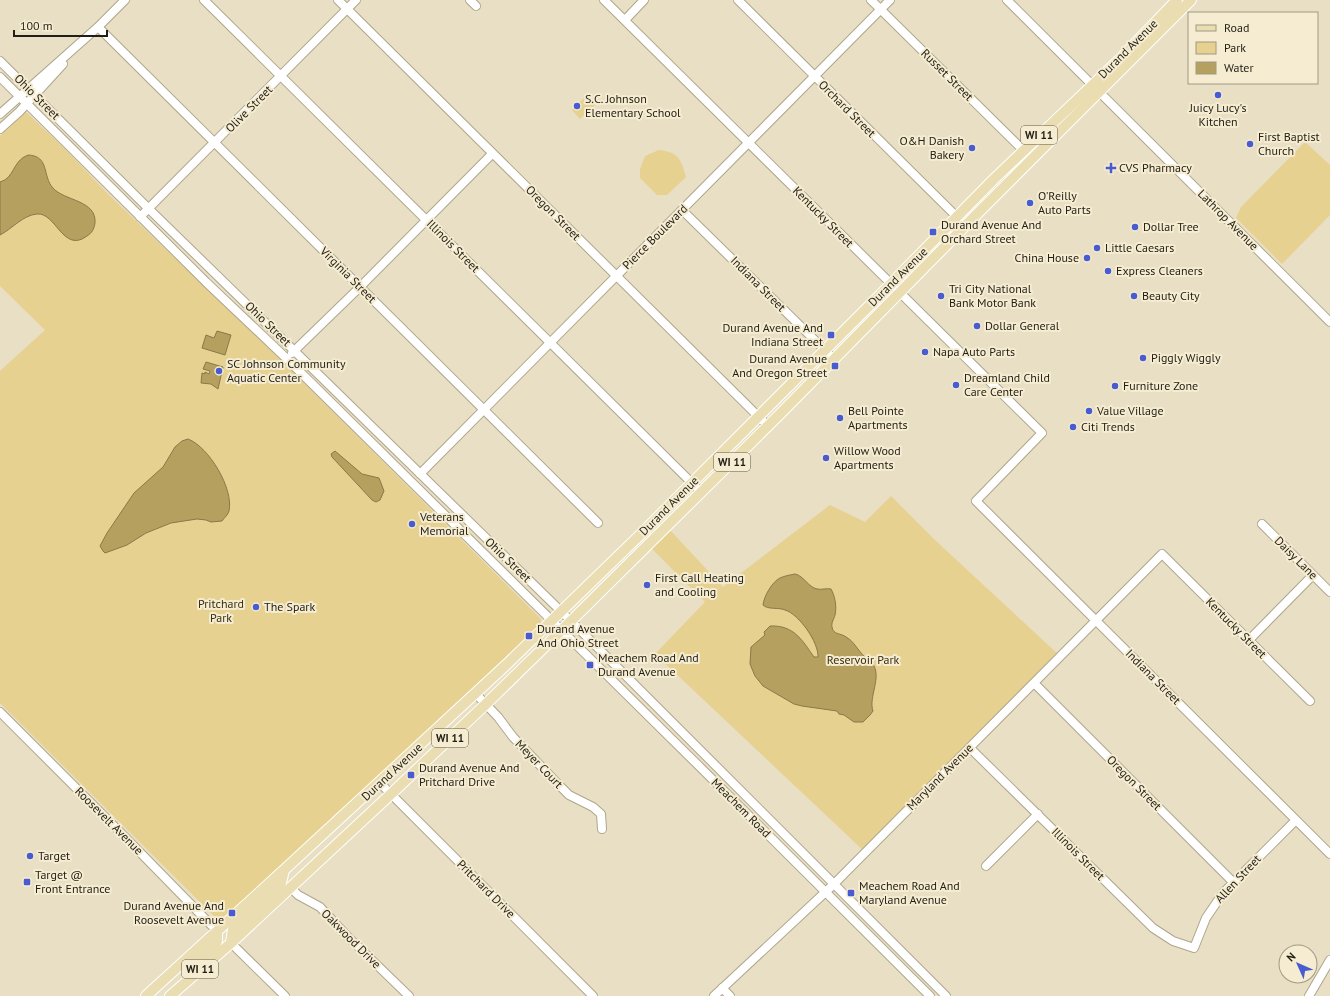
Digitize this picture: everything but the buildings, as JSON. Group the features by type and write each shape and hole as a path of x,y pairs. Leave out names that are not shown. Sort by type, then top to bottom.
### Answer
{"main road":[{"name":"Durand Avenue","path":"146,996 476,694 561,612 891,284 1023,150 1122,56 1177,0"},
{"name":"Durand Avenue","path":"170,996 231,943 391,794 561,631 768,426 1191,0"},
{"path":"1020,171 1020,166 1025,157 1023,150"},
{"path":"231,943 233,929 281,883 284,870"},
{"path":"170,996 178,980 214,947 217,941 217,931"}],"street":[{"path":"0,129 26,104 32,92 125,0"},
{"name":"Illinois Street","path":"204,0 701,492"},
{"name":"Oregon Street","path":"338,0 768,426"},
{"name":"Olive Street","path":"140,217 356,0"},
{"name":"Kentucky Street","path":"604,0 1042,433 976,501"},
{"path":"624,20 644,0"},
{"name":"Orchard Street","path":"738,0 957,217"},
{"name":"Russet Street","path":"871,0 1023,150"},
{"name":"Pierce Boulevard","path":"420,474 890,0"},
{"name":"Lathrop Avenue","path":"1007,0 1330,322"},
{"name":"Virginia Street","path":"95,29 215,143 598,523"},
{"name":"Ohio Street","path":"0,61 571,621"},
{"name":"Ohio Street","path":"0,77 140,217 286,358 551,621"},
{"path":"0,114 19,96 32,92"},
{"path":"286,358 360,287 492,154"},
{"name":"Indiana Street","path":"682,210 834,359"},
{"name":"Indiana Street","path":"976,501 1330,854"},
{"name":"Daisy Lane","path":"1262,524 1330,592"},
{"name":"Kentucky Street","path":"1162,554 1310,702"},
{"name":"Maryland Avenue","path":"714,996 826,892 1162,554"},
{"path":"1249,640 1314,575"},
{"name":"Meachem Road","path":"551,621 700,766 930,996"},
{"name":"Meachem Road","path":"571,621 833,885 946,996"},
{"name":"Oregon Street","path":"1034,683 1234,882"},
{"name":"Meyer Court","path":"476,694 498,716 513,737 569,795 593,807 601,814 602,829"},
{"path":"637,704 645,695"},
{"name":"Roosevelt Avenue","path":"0,712 217,931"},
{"name":"Illinois Street","path":"970,748 1153,928 1172,941 1194,948"},
{"path":"700,766 708,758"},
{"name":"Pritchard Drive","path":"380,782 593,996"},
{"path":"986,866 1038,814"},
{"name":"Allen Street","path":"1194,948 1206,918 1223,893 1296,820"},
{"path":"768,834 776,826"},
{"name":"Oakwood Drive","path":"290,887 298,895 320,907 347,936 409,996"},
{"path":"231,943 285,996"},
{"path":"1309,996 1318,978 1330,960"},
{"path":"903,968 910,961"},
{"path":"722,988 730,996"}],"green space":[{"path":"587,95 595,103 592,114 583,116 580,119 572,110"},
{"name":"Pritchard Park","path":"26,112 66,150 106,192 289,368 541,619 539,626 225,919 221,920 216,918 0,703 0,371 45,330 0,286 0,136"},
{"path":"1305,142 1330,165 1330,215 1282,264 1236,218 1241,207"},
{"path":"659,150 671,153 678,158 686,177 667,195 657,195 640,178 640,169 645,156"},
{"name":"Reservoir Park","path":"891,496 936,541 1060,656 865,852 655,654 705,602 651,548 669,529 723,587 830,505 865,522"}],"water":[{"path":"28,155 35,156 40,159 45,167 53,188 64,196 85,205 91,210 94,215 95,223 89,235 79,240 72,240 60,231 44,215 37,214 27,217 0,235 0,182 5,180 19,161"},
{"path":"217,331 231,335 225,355 202,348 206,335 214,338"},
{"path":"206,362 223,367 218,389 211,384 201,383 202,373 205,374 205,372 209,374 210,371 203,369"},
{"path":"188,439 196,443 212,459 224,481 230,502 227,515 222,521 211,522 197,519 171,523 146,533 127,545 105,553 100,546 134,493 163,467 175,447 182,441"},
{"path":"335,451 362,474 379,478 384,491 380,500 376,502 372,500 332,457 331,454"},
{"path":"795,574 814,588 831,589 836,605 836,612 832,624 833,630 849,639 866,658 871,661 875,668 876,680 872,699 873,711 863,722 854,722 844,715 839,714 837,711 794,704 763,686 755,676 750,664 751,647 765,635 764,632 770,626 778,626 791,631 801,639 814,657 818,657 812,637 796,617 785,610 765,607 763,605 771,586 777,580 782,577"}],"place":[{"name":"Juicy Lucy's Kitchen","path":"1218,95"},
{"name":"S.C. Johnson Elementary School","path":"577,106"},
{"name":"First Baptist Church","path":"1250,144"},
{"name":"O&H Danish Bakery","path":"972,148"},
{"name":"CVS Pharmacy","path":"1111,168"},
{"name":"O'Reilly Auto Parts","path":"1030,203"},
{"name":"Dollar Tree","path":"1135,227"},
{"name":"Durand Avenue And Orchard Street","path":"933,232"},
{"name":"Little Caesars","path":"1097,248"},
{"name":"China House","path":"1087,258"},
{"name":"Express Cleaners","path":"1108,271"},
{"name":"Tri City National Bank Motor Bank","path":"941,296"},
{"name":"Beauty City","path":"1134,296"},
{"name":"Dollar General","path":"977,326"},
{"name":"Durand Avenue And Indiana Street","path":"831,335"},
{"name":"Napa Auto Parts","path":"925,352"},
{"name":"Piggly Wiggly","path":"1143,358"},
{"name":"Durand Avenue And Oregon Street","path":"835,366"},
{"name":"SC Johnson Community Aquatic Center","path":"219,371"},
{"name":"Dreamland Child Care Center","path":"956,385"},
{"name":"Furniture Zone","path":"1115,386"},
{"name":"Value Village","path":"1089,411"},
{"name":"Bell Pointe Apartments","path":"840,418"},
{"name":"Citi Trends","path":"1073,427"},
{"name":"Willow Wood Apartments","path":"826,458"},
{"name":"Veterans Memorial","path":"412,524"},
{"name":"First Call Heating and Cooling","path":"647,585"},
{"name":"The Spark","path":"256,607"},
{"name":"Durand Avenue And Ohio Street","path":"529,636"},
{"name":"Meachem Road And Durand Avenue","path":"590,665"},
{"name":"Durand Avenue And Pritchard Drive","path":"411,775"},
{"name":"Target","path":"30,856"},
{"name":"Target @ Front Entrance","path":"27,882"},
{"name":"Meachem Road And Maryland Avenue","path":"851,893"},
{"name":"Durand Avenue And Roosevelt Avenue","path":"232,913"}]}
